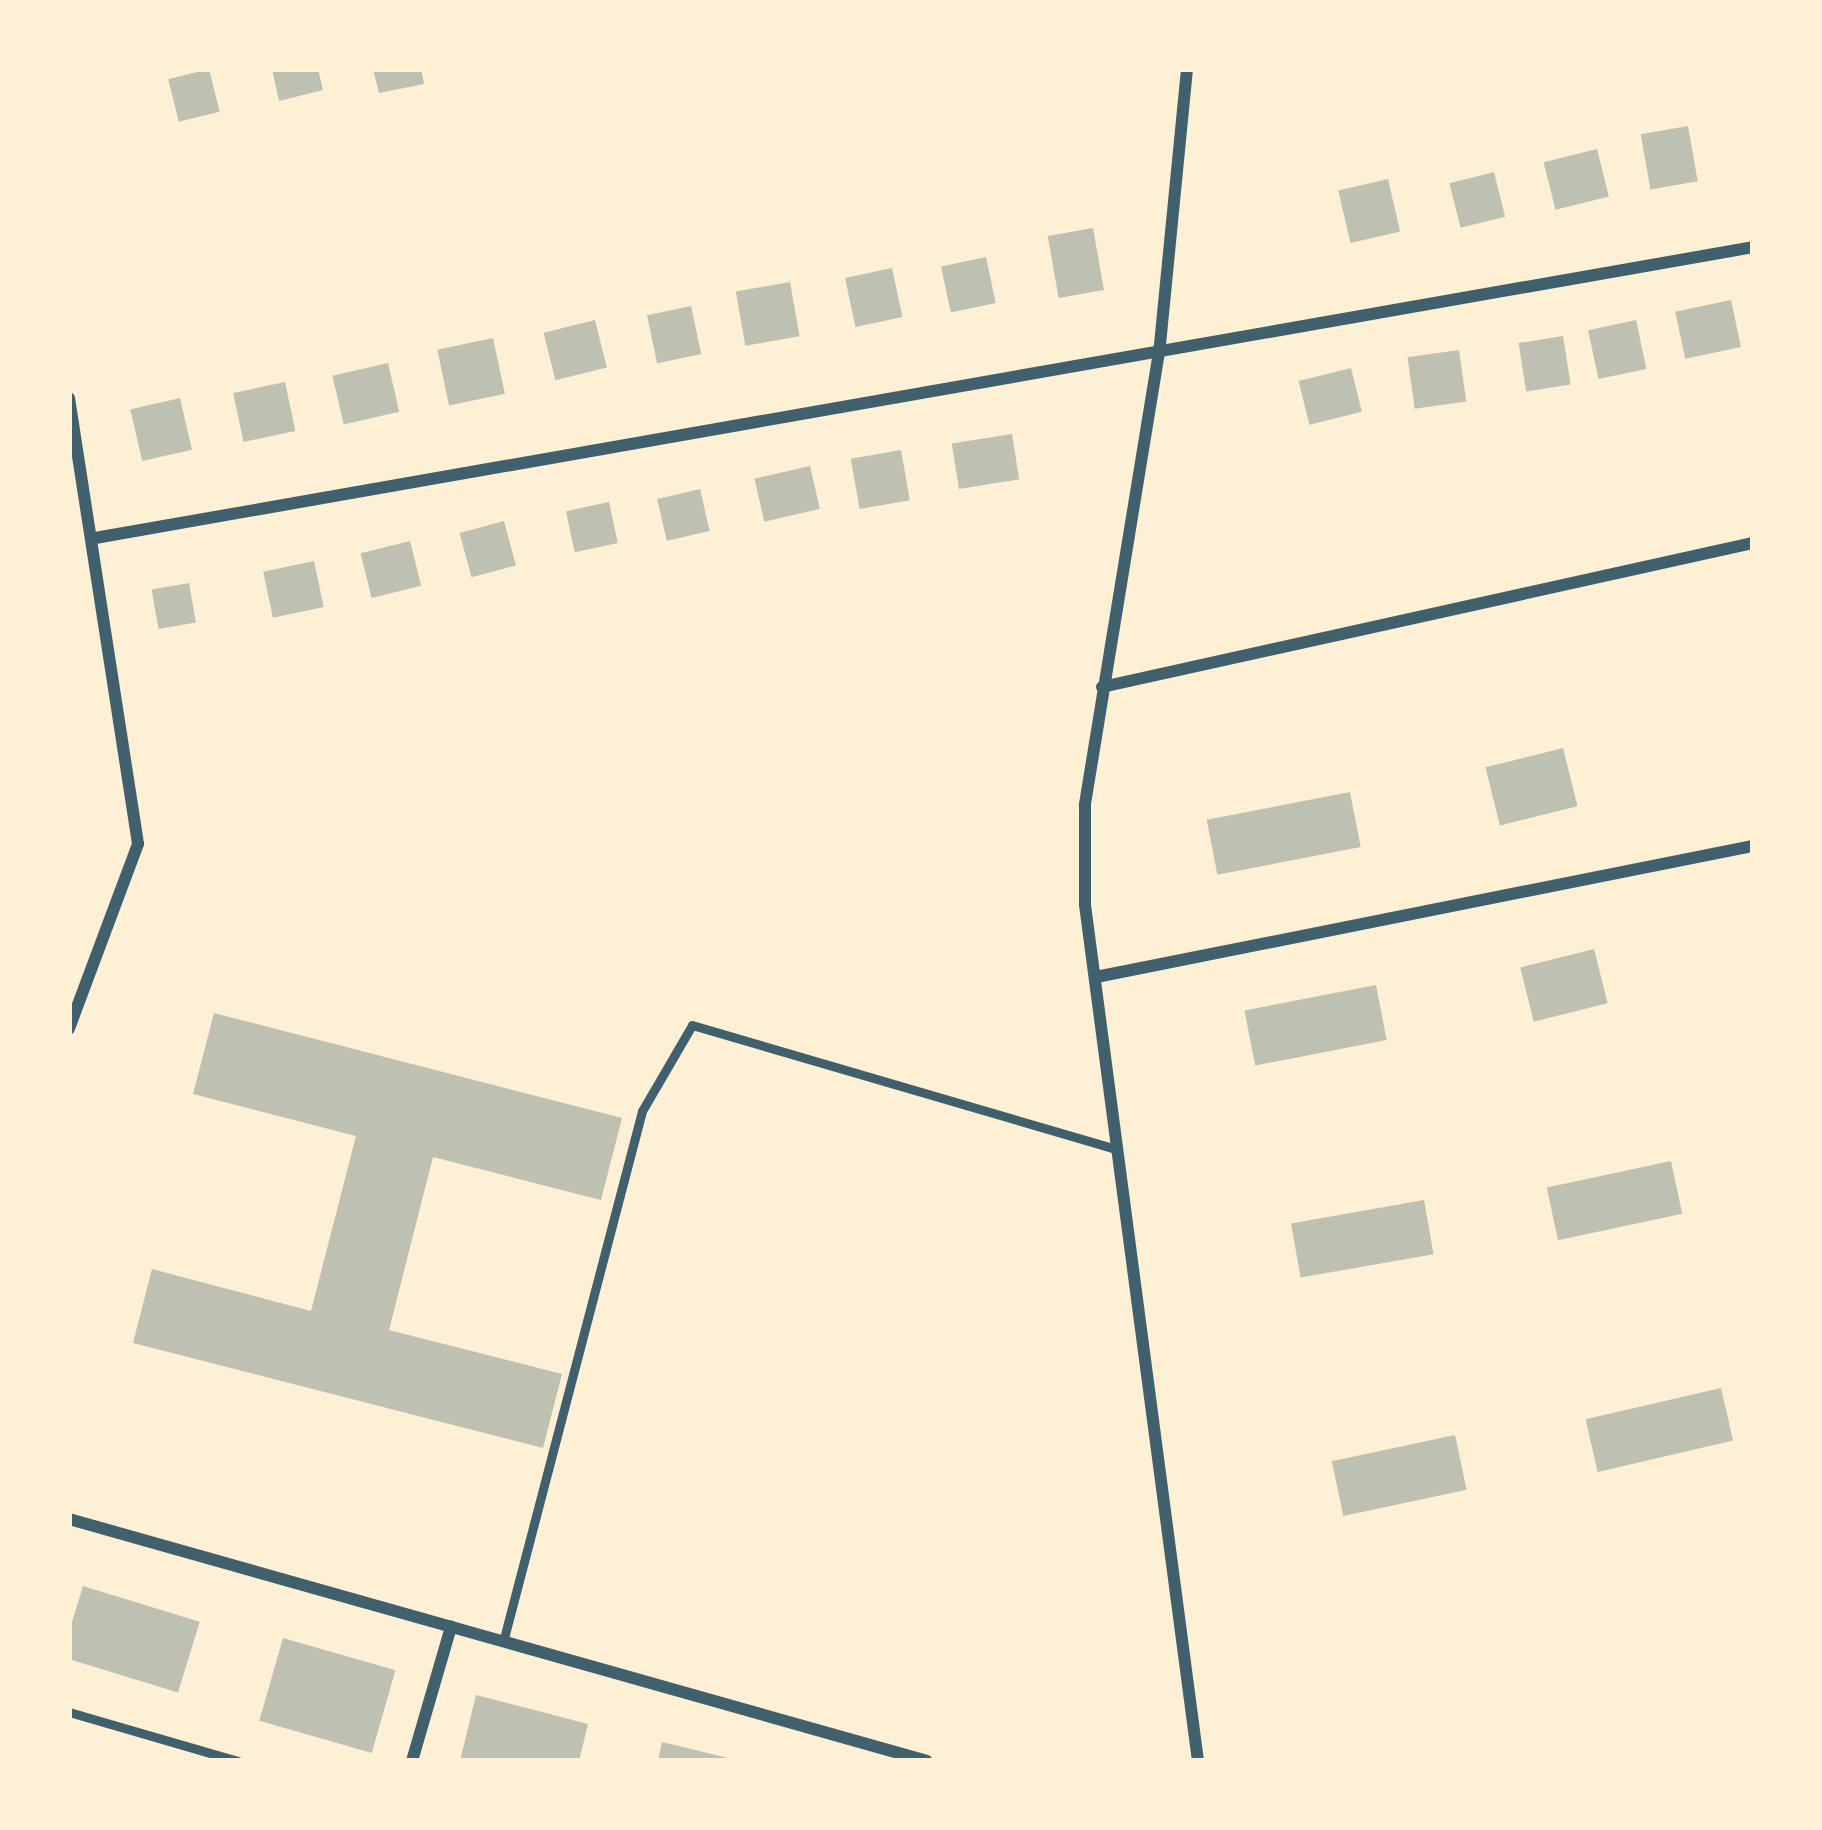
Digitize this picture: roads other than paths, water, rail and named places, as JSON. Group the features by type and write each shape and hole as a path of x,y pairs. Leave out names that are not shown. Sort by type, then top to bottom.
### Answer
{"street":[{"path":"1187,69 1160,346 1085,805 1096,977 1198,1761"},
{"path":"95,538 1160,346 1753,247"},
{"path":"69,398 95,538 138,844 69,1029"},
{"path":"1102,687 1753,543"},
{"path":"1096,977 1753,846"},
{"path":"69,1520 927,1761"},
{"path":"412,1761 451,1627"}],"lane":[{"path":"503,1642 642,1111 692,1025 1117,1149"},
{"path":"69,1712 238,1761"}]}
